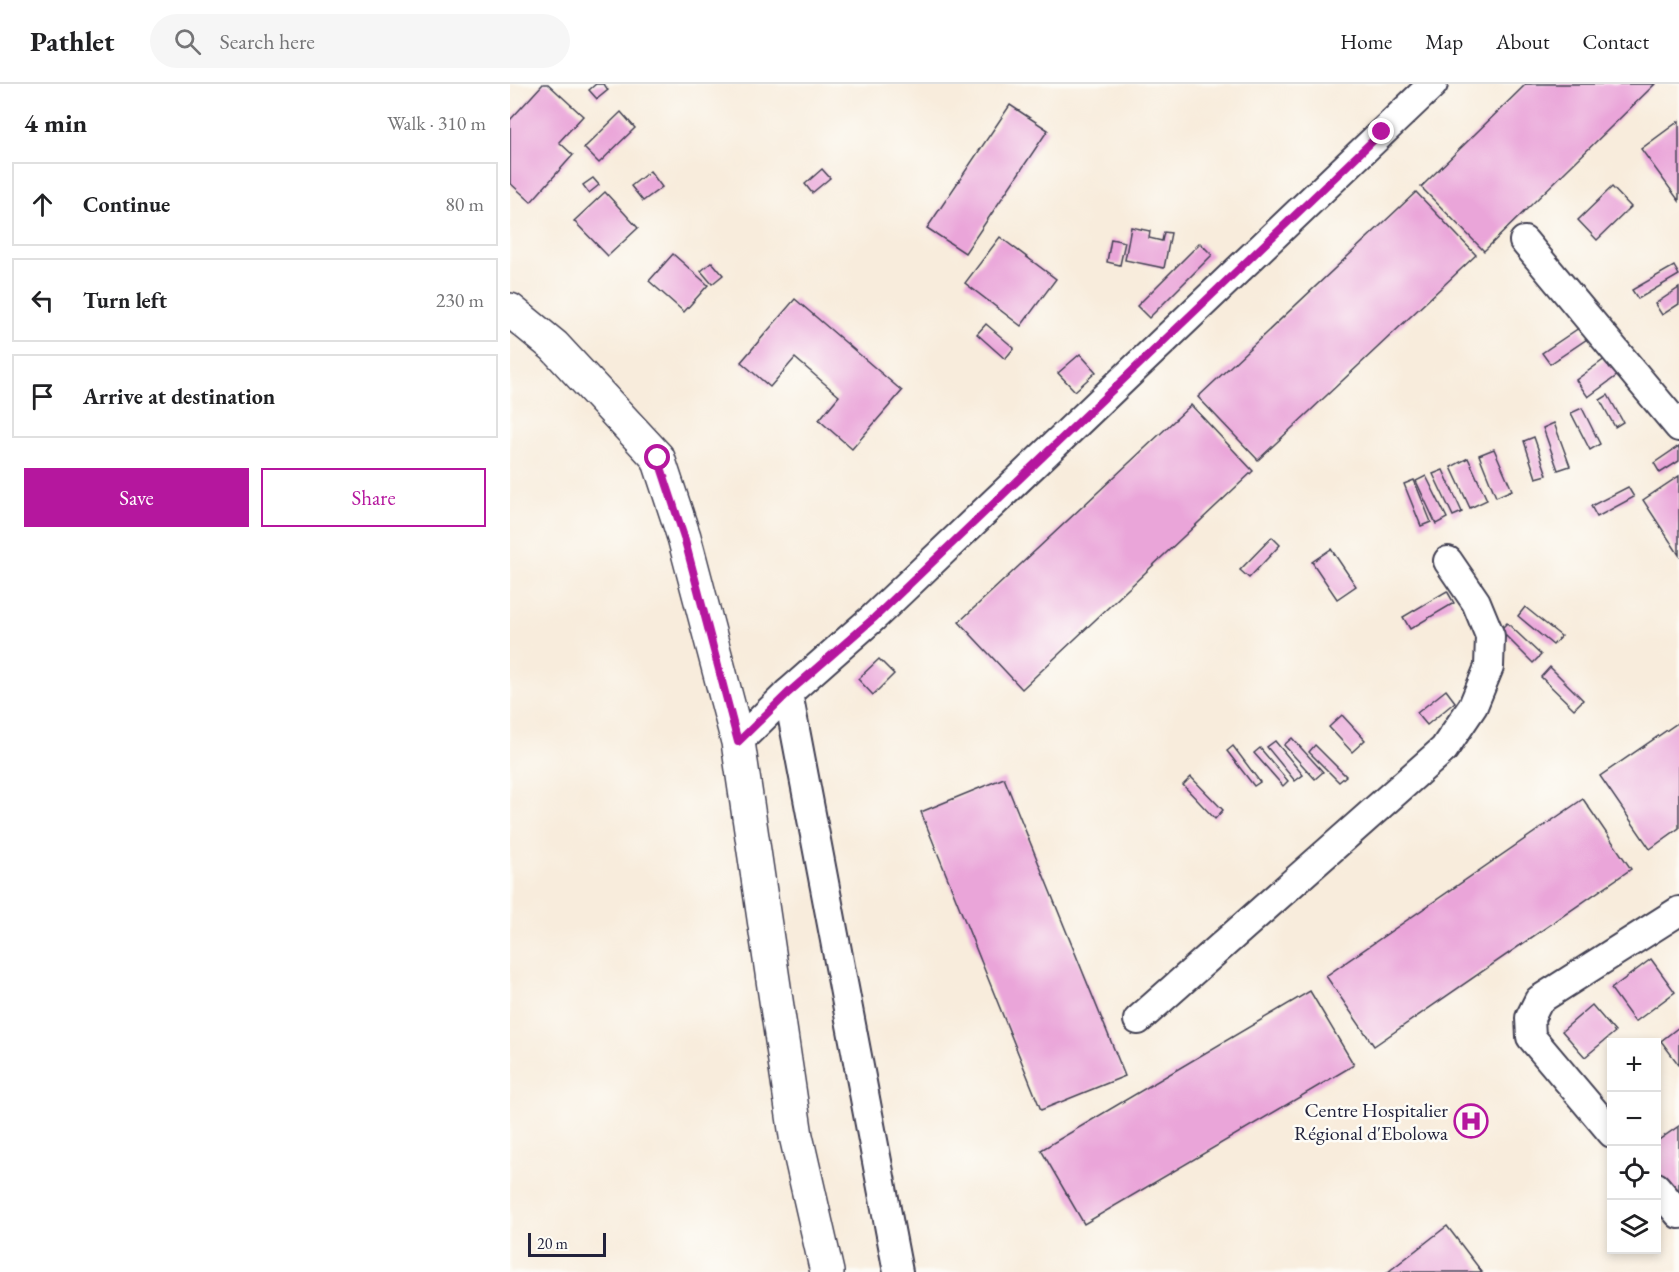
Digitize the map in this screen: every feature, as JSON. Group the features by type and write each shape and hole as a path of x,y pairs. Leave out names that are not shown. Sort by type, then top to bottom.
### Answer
{"main road":[{"path":"510,310 554,346 658,458 684,537 738,742 796,1136 827,1272"}],"street":[{"path":"738,742 788,693 874,618 1433,84"},
{"path":"1524,241 1679,427"},
{"path":"1138,1020 1444,749 1473,706 1489,667 1490,636 1476,602 1448,561"},
{"path":"788,693 898,1272"},
{"path":"1607,1128 1531,1037 1530,1018 1539,999 1675,923"},
{"path":"1661,1193 1679,1214"}],"building":[{"path":"543,84 548,84 583,116 559,142 573,155 531,202 510,183 510,120"},
{"path":"596,84 604,84 608,90 597,99 589,90"},
{"path":"1526,84 1655,84 1484,251 1421,187"},
{"path":"1010,105 1048,130 965,253 927,228"},
{"path":"621,112 635,128 599,163 584,148"},
{"path":"1679,121 1679,201 1641,149"},
{"path":"822,169 830,178 812,193 805,184"},
{"path":"650,171 662,187 643,201 631,186"},
{"path":"593,178 599,185 589,193 583,185"},
{"path":"1612,187 1631,207 1597,240 1578,220"},
{"path":"605,192 638,228 608,256 574,221"},
{"path":"1416,192 1476,255 1258,460 1198,397"},
{"path":"1131,227 1150,231 1149,238 1162,241 1164,232 1171,233 1164,268 1125,260"},
{"path":"1000,237 1056,279 1021,326 965,283"},
{"path":"1111,239 1125,242 1120,265 1107,262"},
{"path":"1200,243 1212,255 1149,318 1137,306"},
{"path":"673,254 708,285 684,312 649,281"},
{"path":"712,262 723,275 712,284 701,271"},
{"path":"1674,266 1679,275 1638,299 1632,290"},
{"path":"1679,288 1679,304 1662,315 1655,304"},
{"path":"795,299 902,391 852,449 819,420 839,396 795,358 770,387 741,362"},
{"path":"986,324 1014,348 1005,359 977,334"},
{"path":"1579,328 1587,339 1550,364 1542,353"},
{"path":"1613,353 1626,369 1588,397 1576,380"},
{"path":"1080,354 1096,372 1075,391 1058,373"},
{"path":"1608,395 1623,422 1615,427 1600,400"},
{"path":"1191,405 1253,471 1022,689 959,622"},
{"path":"1582,408 1600,444 1590,450 1571,413"},
{"path":"1554,423 1570,466 1558,470 1543,428"},
{"path":"1534,437 1547,475 1536,478 1524,441"},
{"path":"1679,446 1679,461 1660,473 1654,463"},
{"path":"1494,449 1512,490 1496,497 1479,455"},
{"path":"1468,458 1487,500 1470,508 1451,467"},
{"path":"1443,470 1462,512 1453,516 1433,474"},
{"path":"1426,476 1447,518 1436,524 1416,481"},
{"path":"1679,476 1679,555 1643,500"},
{"path":"1414,480 1431,522 1421,526 1404,484"},
{"path":"1628,487 1634,497 1597,517 1591,506"},
{"path":"1272,537 1280,545 1249,578 1240,570"},
{"path":"1331,549 1356,586 1337,599 1312,562"},
{"path":"1447,591 1454,603 1410,629 1403,617"},
{"path":"1525,607 1561,636 1553,645 1518,616"},
{"path":"1507,623 1541,655 1533,663 1500,630"},
{"path":"879,659 894,674 873,695 858,679"},
{"path":"1550,667 1583,700 1574,709 1541,677"},
{"path":"1446,690 1455,702 1427,725 1417,713"},
{"path":"1342,715 1365,740 1352,752 1329,727"},
{"path":"1679,722 1679,828 1650,849 1600,776"},
{"path":"1292,738 1323,772 1315,779 1284,745"},
{"path":"1275,741 1303,775 1295,781 1267,747"},
{"path":"1315,745 1346,776 1339,782 1309,752"},
{"path":"1233,746 1260,782 1254,786 1227,751"},
{"path":"1260,748 1288,781 1283,786 1254,753"},
{"path":"1191,777 1223,810 1215,819 1183,785"},
{"path":"1004,778 1125,1076 1041,1110 921,812"},
{"path":"1583,799 1631,869 1374,1046 1326,976"},
{"path":"1651,959 1675,992 1635,1022 1611,989"},
{"path":"1310,991 1354,1065 1084,1224 1041,1150"},
{"path":"1592,1005 1615,1032 1585,1057 1562,1031"},
{"path":"1679,1027 1679,1065 1661,1041"},
{"path":"1679,1126 1679,1209 1661,1183 1661,1139"},
{"path":"1447,1226 1482,1272 1388,1272"}],"place":[{"name":"Centre Hospitalier Régional d'Ebolowa","path":"1471,1121"}],"route":[{"path":"658,458 684,537 738,742 788,693 874,618 1382,132"}]}
